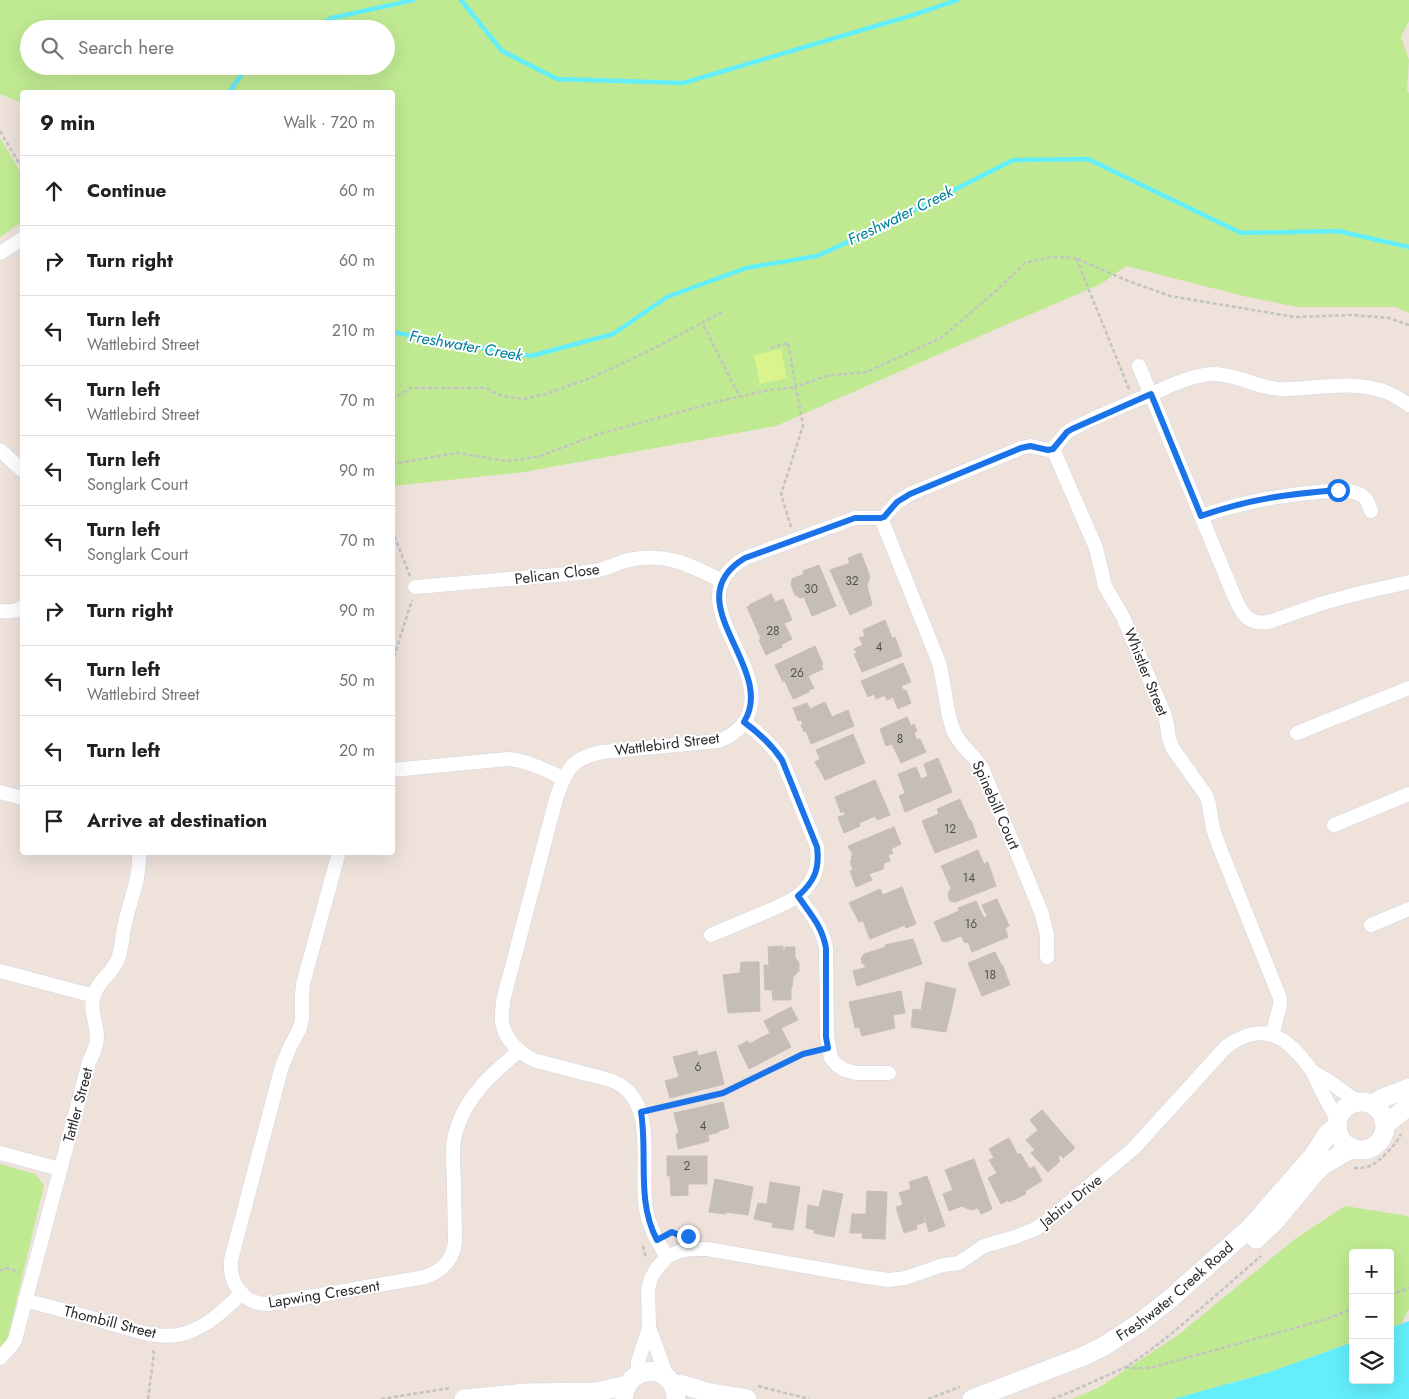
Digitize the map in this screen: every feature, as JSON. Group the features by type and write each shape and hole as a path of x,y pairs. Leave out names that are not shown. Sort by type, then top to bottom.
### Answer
{"main road":[{"path":"1365,1103 1382,1113 1385,1125 1381,1139 1364,1150 1352,1148 1341,1140 1338,1134 1337,1123 1340,1113 1352,1103 1365,1103 1409,1088"},
{"path":"1385,1125 1409,1106"},
{"name":"Freshwater Creek Road","path":"967,1393 1084,1356 1104,1346 1138,1324 1251,1227 1313,1156 1337,1123"},
{"name":"Freshwater Creek Road","path":"1007,1399 1087,1368 1140,1338 1242,1252 1276,1220 1323,1165 1352,1148"},
{"path":"464,1399 526,1394 596,1392 630,1386 645,1372 660,1373 672,1387 684,1385 710,1393 747,1399"}],"street":[{"path":"0,253 20,240"},
{"path":"1139,366 1241,612 1246,618 1253,622 1269,622 1323,603 1409,582"},
{"path":"711,935 773,909 798,896 814,878 818,857 817,847 782,760 773,747 760,734 744,722 751,707 751,690 719,608 719,591 722,582 728,571 737,562 855,518 884,517 897,502 910,494 1021,448 1030,446 1048,450 1053,449 1067,432 1072,429 1151,394 1198,376 1214,374 1271,389 1286,390 1347,384 1367,386 1387,392 1409,404"},
{"name":"Whistler Street","path":"1053,449 1096,548 1105,586 1123,617 1164,713 1173,749 1206,794 1213,829 1219,846 1278,991 1280,1005 1272,1035"},
{"path":"0,450 20,468"},
{"path":"1201,516 1245,502 1289,494 1338,490 1363,495 1371,511"},
{"name":"Spinebill Court","path":"881,518 938,660 944,684 946,709 954,733 957,739 973,754 982,768 1042,914 1048,936 1047,957"},
{"name":"Pelican Close","path":"415,588 580,573 602,570 625,561 659,557 678,560 722,582"},
{"path":"0,611 6,612 20,609"},
{"path":"1297,733 1409,688"},
{"name":"Wattlebird Street","path":"667,1257 648,1220 645,1206 644,1126 638,1104 628,1090 615,1082 524,1056 512,1044 504,1029 502,1020 504,1001 556,799 563,778 574,764 592,754 603,752 718,741 733,734 744,722"},
{"path":"395,770 508,759 533,764 563,778"},
{"path":"0,792 20,797"},
{"path":"1334,825 1409,794"},
{"path":"0,971 94,996 100,983 117,961 138,872 139,855"},
{"path":"242,1293 233,1280 230,1270 231,1260 282,1066 300,1028 303,984 338,855"},
{"path":"798,896 818,923 825,941 826,1037 831,1058 845,1070 856,1073 889,1073"},
{"path":"1371,924 1409,909"},
{"name":"Tattler Street","path":"0,1358 15,1340 89,1062 96,1048 97,1038 92,1008 94,996"},
{"name":"Jabiru Drive","path":"667,1257 690,1249 708,1249 889,1280 905,1278 943,1265 959,1263 984,1246 1015,1237 1035,1229 1046,1222 1134,1148 1226,1047 1235,1040 1252,1033 1272,1035"},
{"path":"1272,1035 1292,1048 1313,1072 1337,1123"},
{"name":"Lapwing Crescent","path":"242,1293 254,1303 268,1304 425,1277 434,1274 446,1265 451,1258 455,1243 453,1150 457,1128 466,1107 483,1084 519,1051"},
{"path":"1313,1072 1365,1103"},
{"path":"0,1153 60,1169"},
{"path":"630,1386 649,1328 648,1290 651,1278 667,1257"},
{"name":"Thombill Street","path":"25,1300 148,1333 171,1336 184,1334 199,1328 242,1293"},
{"path":"649,1328 672,1387"}],"path":[{"path":"0,131 20,165"},
{"path":"395,463 457,453 507,461 537,457 599,434 740,397 770,390 796,387 826,376 867,372 941,338 1025,263 1051,257 1076,258 1123,279 1170,296 1295,317 1353,315 1389,318 1409,325"},
{"path":"1076,258 1129,386 1132,402"},
{"path":"395,397 411,388 485,388 502,396 524,400 592,378 649,352 722,312"},
{"path":"702,323 740,397"},
{"path":"770,348 788,343 803,426 781,494 795,539"},
{"path":"641,1112 723,1093 803,1054 828,1048"},
{"path":"1350,1168 1364,1168 1372,1165 1395,1145"},
{"path":"643,1247 672,1232 681,1236"},
{"path":"1052,1399 1126,1367 1148,1352 1262,1255"},
{"path":"0,1270 6,1268 31,1275"},
{"path":"1393,1294 1409,1288"},
{"path":"1126,1367 1150,1368 1323,1320 1349,1310"},
{"path":"148,1333 154,1353 148,1399"},
{"path":"928,1399 967,1393"}],"green space":[{"path":"0,0 1409,0 1409,21 1401,37 1409,60 1407,91 1409,93 1409,313 1396,307 1297,307 1243,296 1126,266 1101,284 776,426 524,472 395,486 395,90 20,90 20,102 0,94"},
{"path":"0,138 20,172 20,223 0,237"},
{"path":"781,349 787,378 760,384 754,355"},
{"path":"0,1164 35,1174 44,1185 5,1349 0,1353"},
{"path":"1345,1206 1408,1216 1409,1309 1401,1324 1394,1327 1394,1249 1349,1249 1349,1343 1267,1373 1173,1399 1072,1399 1098,1388 1178,1335 1295,1239"}],"water":[{"path":"1409,1321 1409,1399 1173,1399 1267,1373 1349,1343 1349,1384 1394,1384 1394,1327"}],"building":[{"path":"861,553 870,577 867,585 872,605 850,615 830,570 850,563 848,558"},
{"path":"819,565 836,606 812,616 804,597 800,598 795,595 791,584 792,579 804,574 803,571"},
{"path":"771,594 775,602 783,599 792,620 784,623 792,639 781,645 782,647 766,655 747,607"},
{"path":"885,620 892,638 895,637 902,656 862,672 854,654 857,653 854,649 863,645 859,638 865,636 863,630"},
{"path":"815,646 823,664 821,665 823,669 808,676 814,688 793,699 775,665"},
{"path":"903,663 911,682 901,686 904,691 906,690 911,703 898,709 893,697 887,700 885,695 876,699 874,694 868,697 861,681"},
{"path":"825,702 832,717 848,710 854,726 811,744 806,731 804,732 801,725 803,724 801,720 798,721 793,708 807,703 810,709"},
{"path":"907,717 911,726 914,724 917,731 914,733 917,740 920,739 926,752 901,763 892,744 886,746 880,729"},
{"path":"853,734 865,763 825,780 815,762 820,759 816,750"},
{"path":"938,758 952,792 905,812 899,796 905,793 898,774 916,767 921,779 928,776 924,764"},
{"path":"875,780 890,815 877,820 875,816 859,823 860,826 844,833 838,817 845,815 844,811 841,813 835,797"},
{"path":"960,799 977,837 935,853 922,821 939,814 937,809"},
{"path":"894,827 901,844 891,849 893,853 888,855 890,861 884,863 883,869 869,874 872,880 856,887 850,871 853,870 850,861 853,855 848,846"},
{"path":"978,850 984,864 988,862 996,886 955,902 950,901 948,894 951,888 941,866"},
{"path":"902,887 916,924 906,928 905,925 870,939 863,921 859,922 849,903 880,889 883,895"},
{"path":"997,899 1009,926 1005,928 1008,937 972,952 968,942 965,943 961,936 946,942 942,941 934,922 959,911 958,908 976,901 984,918 987,916 982,905"},
{"path":"913,939 922,964 857,986 853,971 867,967 862,963 861,958 864,954 886,947 885,945"},
{"path":"783,946 783,951 785,951 785,947 795,947 795,957 799,963 799,971 793,977 791,1000 773,1000 772,990 765,990 764,965 769,965 768,947"},
{"path":"995,952 1010,985 982,996 968,963"},
{"path":"741,962 759,962 760,1011 728,1013 723,975 740,973"},
{"path":"926,982 956,989 946,1032 911,1027 913,1009 921,1010"},
{"path":"901,991 905,1013 893,1015 895,1028 862,1036 859,1027 855,1028 849,1002"},
{"path":"791,1007 798,1020 781,1028 791,1047 749,1069 738,1046 748,1041 749,1044 770,1033 764,1021"},
{"path":"697,1051 698,1056 716,1051 724,1084 670,1098 665,1081 679,1077 673,1057"},
{"path":"723,1102 729,1128 708,1135 709,1141 678,1149 676,1134 679,1133 674,1113"},
{"path":"1042,1110 1075,1148 1063,1158 1061,1155 1058,1158 1060,1161 1048,1172 1031,1153 1035,1150 1026,1140 1038,1130 1030,1120"},
{"path":"1009,1138 1018,1155 1020,1153 1030,1169 1034,1166 1042,1181 1025,1191 1026,1194 1001,1204 988,1178 997,1173 989,1160 994,1158 989,1149"},
{"path":"667,1156 707,1156 707,1184 688,1184 688,1195 671,1196 670,1176 667,1176"},
{"path":"974,1159 992,1209 981,1214 978,1208 971,1210 962,1206 949,1211 943,1194 953,1190 945,1170"},
{"path":"927,1176 945,1226 929,1232 925,1218 923,1218 925,1222 916,1225 917,1229 904,1233 896,1207 903,1205 899,1193 911,1189 909,1182"},
{"path":"715,1179 753,1187 748,1215 709,1212"},
{"path":"770,1182 800,1187 793,1230 772,1227 773,1223 754,1219 758,1203 767,1204"},
{"path":"823,1190 843,1194 834,1237 814,1233 815,1230 806,1228 808,1205 819,1207"},
{"path":"867,1191 887,1192 885,1239 862,1238 863,1233 850,1233 852,1214 866,1214"}],"waterway":[{"name":"Freshwater Creek","path":"328,20 413,0"},
{"name":"Freshwater Creek","path":"461,0 502,51 557,79 683,83 913,15 957,0"},
{"name":"Freshwater Creek","path":"230,90 241,75"},
{"name":"Freshwater Creek","path":"395,333 531,356 613,334 667,297 746,268 817,256 887,224 1013,160 1088,159 1241,233 1338,231 1409,247"}],"route":[{"path":"688,1236 676,1235 672,1232 657,1240 652,1231 645,1206 644,1126 641,1112 723,1093 803,1054 828,1048 826,1037 826,948 818,923 798,896 814,878 818,857 817,847 782,760 773,747 760,734 744,722 751,707 751,690 719,608 719,591 728,571 737,562 745,558 855,518 877,519 884,517 902,498 1021,448 1030,446 1046,450 1053,449 1067,432 1072,429 1151,394 1201,516 1245,502 1289,494 1338,490"}]}
